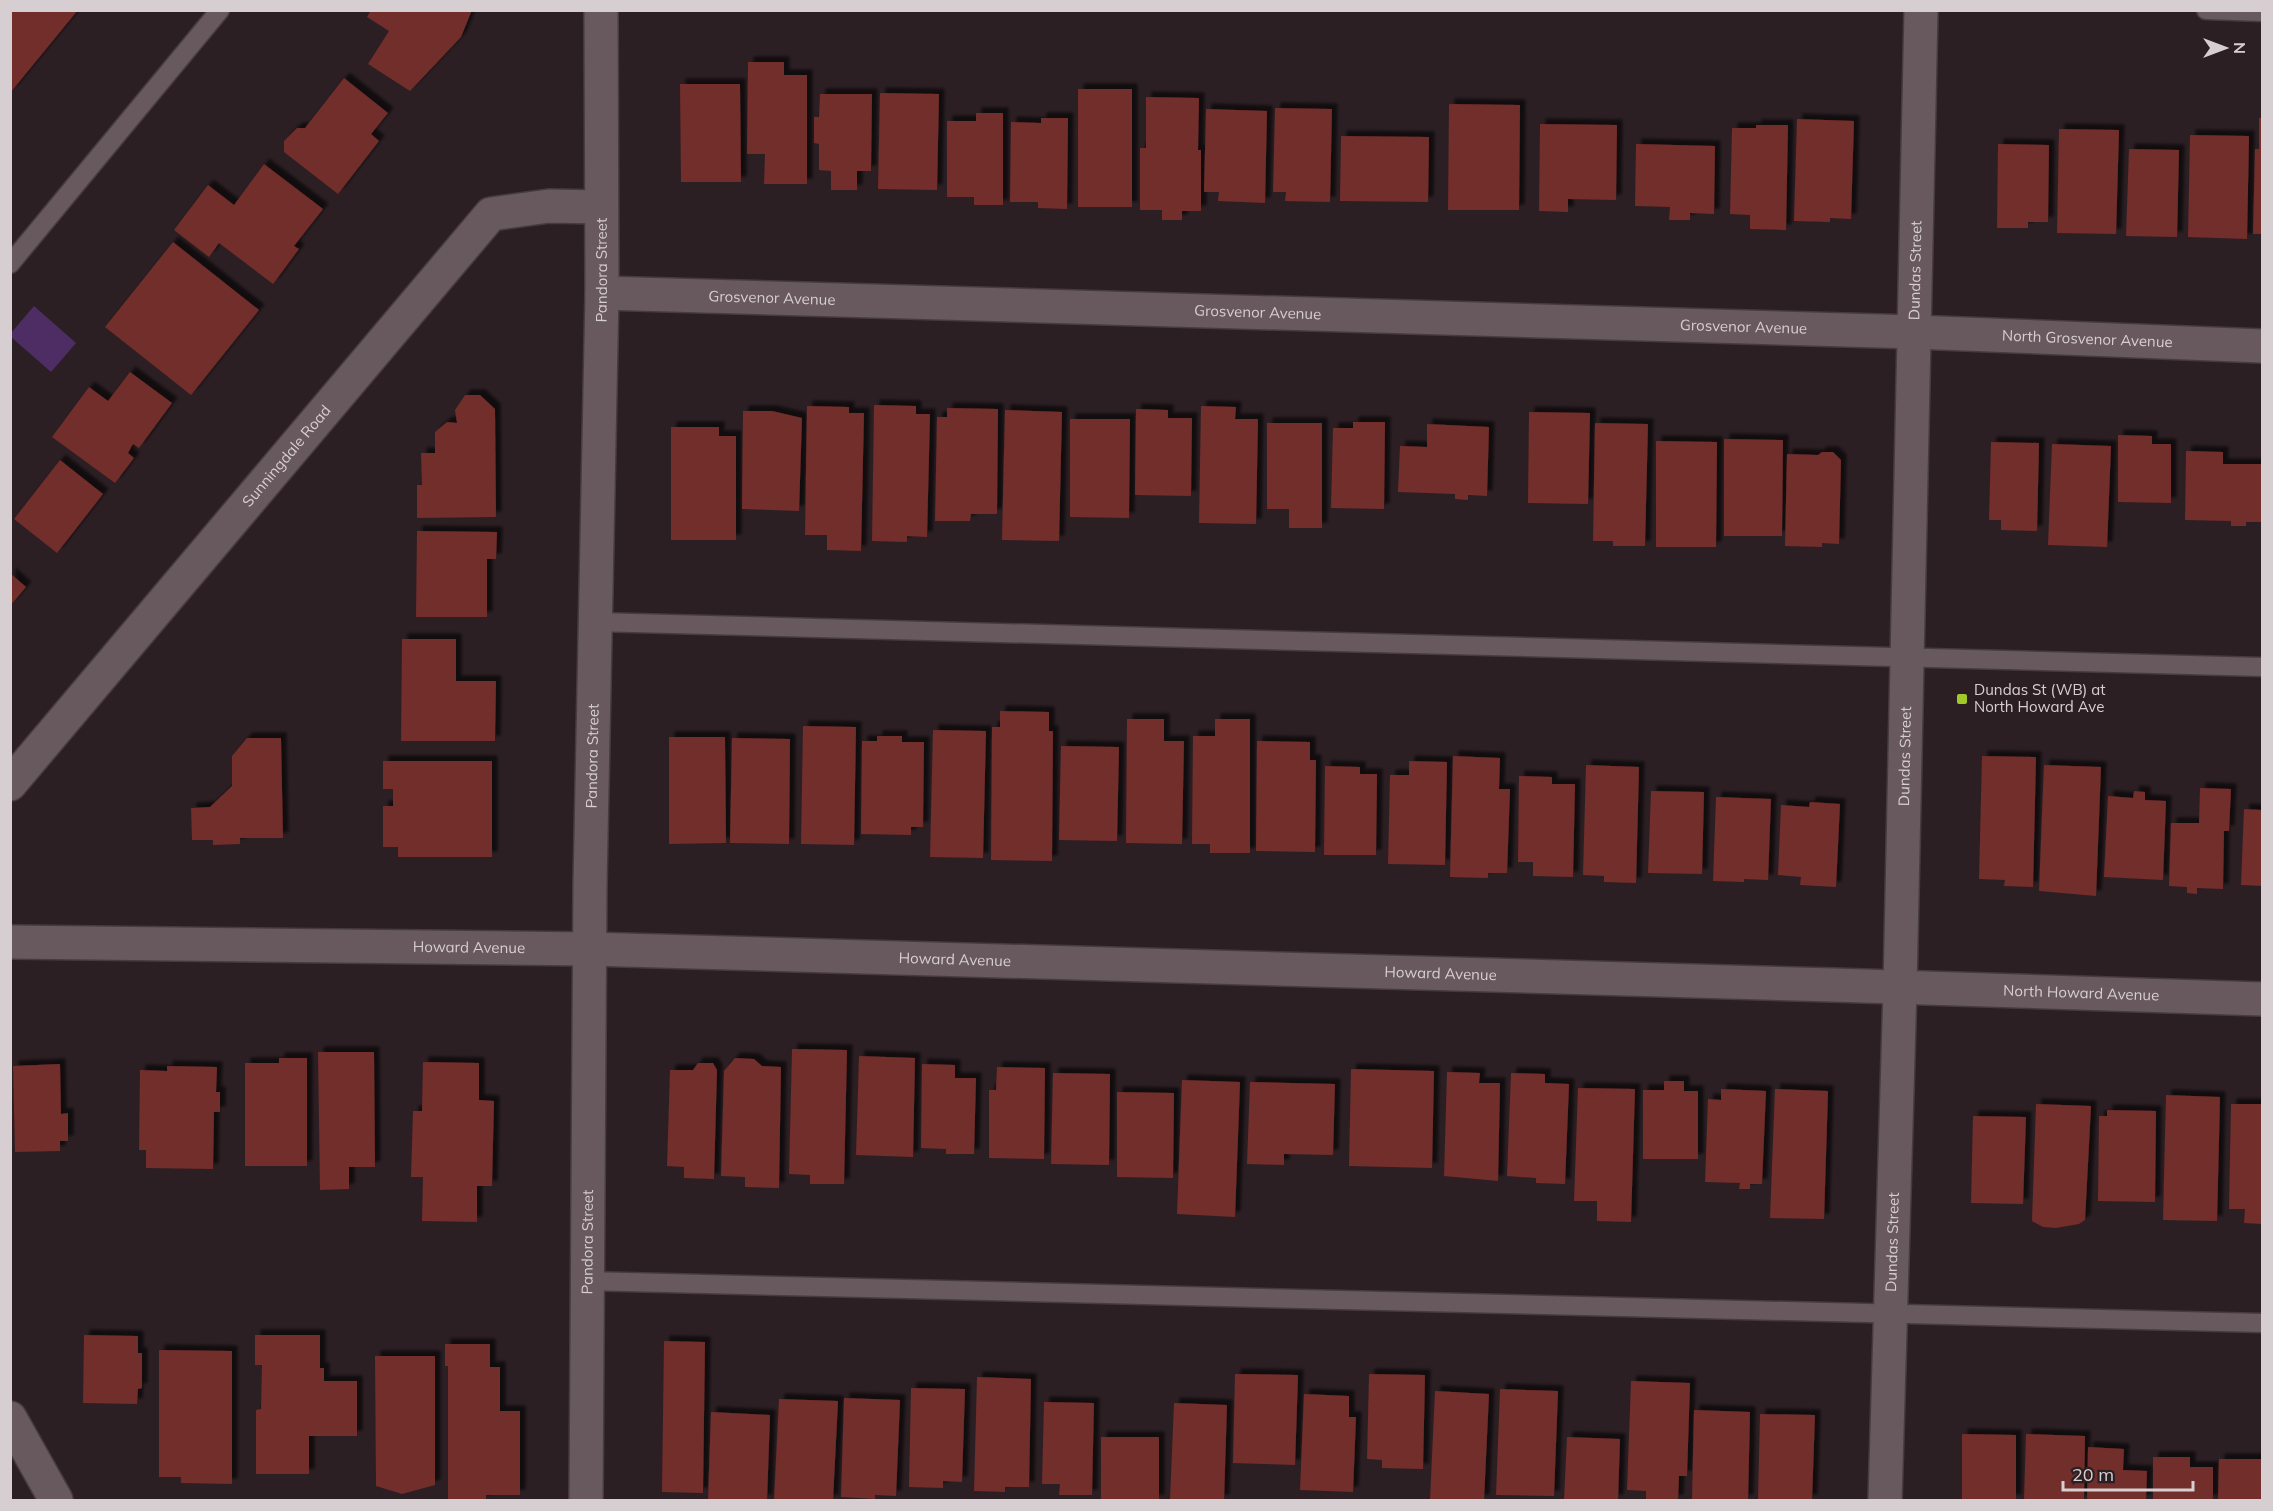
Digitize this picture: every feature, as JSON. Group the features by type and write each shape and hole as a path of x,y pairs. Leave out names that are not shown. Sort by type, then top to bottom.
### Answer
{"street":[{"name":"Pandora Street","path":"586,1500 589,949 602,293 601,10"},
{"name":"Dundas Street","path":"1885,1500 1900,988 1921,10"},
{"name":"Sunningdale Road","path":"10,784 491,214 549,206 602,207"},
{"name":"Grosvenor Avenue","path":"602,293 1914,332"},
{"name":"North Grosvenor Avenue","path":"1914,332 2262,346"},
{"name":"Howard Avenue","path":"10,942 589,949 1900,988"},
{"name":"North Howard Avenue","path":"1900,988 2262,999"},
{"path":"10,1418 56,1500"}],"lane":[{"path":"10,264 220,10"},
{"path":"2206,10 2262,12"},
{"path":"596,622 2262,667"},
{"path":"586,1281 2262,1323"}],"shaded area":[{"path":"34,306 76,343 51,372 11,337 11,333"}],"building":[{"path":"10,10 78,10 10,93"},
{"path":"371,10 472,10 461,37 410,91 368,64 389,31 367,17"},
{"path":"748,62 784,62 784,75 807,75 807,184 764,184 765,154 747,154"},
{"path":"344,78 388,113 371,134 379,141 338,194 284,152 284,141 297,128 305,128"},
{"path":"680,84 740,84 741,182 681,182"},
{"path":"1078,89 1132,89 1132,207 1078,207"},
{"path":"880,93 939,94 937,190 878,189"},
{"path":"820,94 872,94 871,171 857,171 857,190 831,190 831,171 819,170 819,144 814,143 814,117 819,117"},
{"path":"1146,97 1199,98 1198,150 1201,150 1201,211 1182,211 1182,220 1162,220 1162,210 1140,210 1140,148 1146,148"},
{"path":"1449,104 1520,105 1519,210 1448,210"},
{"path":"1275,108 1332,109 1330,202 1285,201 1286,192 1273,192"},
{"path":"1206,109 1267,111 1265,203 1218,201 1219,192 1204,192"},
{"path":"976,113 1003,113 1003,205 974,205 974,197 947,197 947,121 976,121"},
{"path":"1041,118 1068,118 1067,209 1038,208 1038,202 1010,202 1011,122 1041,123"},
{"path":"2259,118 2262,118 2262,234 2253,234 2255,149 2259,149"},
{"path":"1797,119 1854,121 1851,219 1830,218 1830,222 1794,221"},
{"path":"1540,124 1617,125 1616,200 1568,199 1568,212 1539,211"},
{"path":"1756,125 1788,125 1786,230 1750,229 1750,215 1730,214 1732,128 1756,128"},
{"path":"2059,129 2119,130 2116,234 2057,233"},
{"path":"2190,135 2249,136 2247,239 2188,237"},
{"path":"1341,136 1429,137 1428,202 1340,201"},
{"path":"1636,144 1715,146 1714,214 1690,213 1690,220 1669,220 1670,207 1635,206"},
{"path":"1998,144 2049,145 2048,222 2028,222 2028,228 1997,228"},
{"path":"2129,149 2179,150 2177,237 2126,236"},
{"path":"264,164 323,209 294,246 299,249 273,284 219,243 209,257 174,230 208,185 234,205"},
{"path":"173,242 259,310 191,395 105,327"},
{"path":"130,372 172,403 139,448 133,444 128,453 134,458 115,483 52,437 89,387 108,401"},
{"path":"465,395 480,395 495,409 496,517 417,518 417,485 422,485 421,453 435,453 435,432 447,422 457,423 455,410"},
{"path":"874,405 916,406 916,414 930,414 927,537 907,536 907,542 872,541"},
{"path":"807,406 849,407 849,413 864,413 861,551 827,550 827,535 805,535"},
{"path":"1201,406 1236,407 1235,419 1258,419 1256,524 1199,523"},
{"path":"947,408 998,409 997,514 971,514 970,521 935,521 937,417 947,417"},
{"path":"1136,409 1168,410 1168,418 1192,418 1191,496 1135,495"},
{"path":"1005,410 1062,412 1059,541 1002,540"},
{"path":"743,411 772,411 802,418 799,511 742,509"},
{"path":"1529,412 1590,413 1588,504 1528,503"},
{"path":"1070,419 1130,419 1129,518 1070,517"},
{"path":"1353,422 1385,422 1384,509 1331,508 1333,428 1353,428"},
{"path":"1267,423 1322,423 1322,528 1289,528 1289,509 1267,509"},
{"path":"1595,423 1648,424 1645,546 1613,546 1613,541 1593,541"},
{"path":"1427,424 1489,427 1487,496 1468,495 1468,500 1455,499 1455,494 1398,492 1400,446 1427,447"},
{"path":"671,427 719,427 719,436 736,436 736,540 671,540"},
{"path":"2118,435 2152,436 2152,444 2171,444 2171,503 2118,502"},
{"path":"1724,439 1783,440 1782,536 1724,536"},
{"path":"1656,441 1717,442 1716,547 1656,547"},
{"path":"1991,442 2039,443 2037,531 2001,530 2001,520 1989,520"},
{"path":"2052,444 2111,446 2107,547 2048,545"},
{"path":"2186,451 2223,452 2223,464 2262,464 2262,522 2246,522 2246,526 2231,526 2231,521 2185,520"},
{"path":"1822,452 1833,452 1841,460 1839,544 1822,543 1822,547 1785,546 1787,454 1818,455"},
{"path":"60,460 103,494 57,553 14,519"},
{"path":"417,531 497,532 496,559 487,559 487,617 416,617"},
{"path":"10,573 26,587 10,606"},
{"path":"402,639 456,639 456,681 496,681 495,741 401,741"},
{"path":"1000,711 1049,712 1049,731 1053,731 1052,861 991,860 992,727 1000,727"},
{"path":"1127,719 1164,719 1164,741 1184,741 1182,844 1126,843"},
{"path":"1215,719 1250,719 1250,853 1210,853 1210,844 1192,844 1193,736 1215,736"},
{"path":"803,726 856,727 854,845 801,844"},
{"path":"933,730 986,731 983,858 930,857"},
{"path":"877,736 902,736 902,742 924,742 923,827 911,827 911,835 861,834 862,741 877,741"},
{"path":"669,737 725,737 726,843 669,844"},
{"path":"247,738 281,738 283,838 240,838 240,844 213,845 213,840 192,840 191,808 210,807 232,786 232,756"},
{"path":"732,738 790,739 789,844 730,843"},
{"path":"1257,741 1310,742 1310,760 1316,760 1315,852 1256,851"},
{"path":"1061,746 1119,747 1117,841 1059,840"},
{"path":"1453,756 1500,758 1499,789 1510,789 1507,873 1488,873 1488,878 1450,877"},
{"path":"1982,756 2036,757 2033,887 2004,886 2005,880 1979,879"},
{"path":"383,761 492,761 492,857 398,857 398,847 383,847 383,806 393,806 393,789 383,789"},
{"path":"1409,761 1447,762 1445,865 1388,864 1390,775 1409,775"},
{"path":"1586,765 1639,767 1636,883 1604,882 1604,876 1583,875"},
{"path":"2044,765 2101,767 2096,896 2039,891"},
{"path":"1325,766 1360,767 1360,774 1377,774 1376,855 1324,855"},
{"path":"1519,776 1552,777 1552,784 1575,784 1573,877 1533,876 1533,862 1518,862"},
{"path":"2200,788 2231,789 2229,831 2224,831 2223,889 2197,888 2197,894 2187,893 2187,887 2169,886 2171,823 2199,823"},
{"path":"1651,791 1704,792 1702,874 1648,873"},
{"path":"2134,791 2145,792 2145,800 2166,801 2163,880 2104,877 2108,796 2133,798"},
{"path":"1716,797 1771,799 1768,880 1713,881"},
{"path":"1810,802 1840,804 1836,887 1800,885 1801,877 1778,875 1781,805 1809,807"},
{"path":"2244,809 2262,810 2262,886 2241,885"},
{"path":"792,1049 847,1050 844,1184 810,1184 810,1175 789,1174"},
{"path":"318,1052 374,1052 375,1167 349,1167 349,1189 320,1190"},
{"path":"859,1056 915,1058 913,1157 856,1155"},
{"path":"279,1058 307,1058 307,1166 245,1166 245,1063 279,1063"},
{"path":"735,1058 754,1059 762,1066 781,1067 779,1188 745,1187 745,1177 721,1176 724,1071"},
{"path":"423,1062 479,1063 479,1100 494,1101 492,1186 477,1186 477,1222 422,1221 423,1177 411,1177 413,1111 422,1111"},
{"path":"698,1063 713,1063 717,1070 714,1179 684,1178 684,1167 667,1166 670,1070 693,1070"},
{"path":"60,1064 61,1114 68,1113 68,1141 60,1141 60,1151 15,1152 13,1066"},
{"path":"922,1064 955,1065 955,1078 976,1078 974,1154 946,1154 946,1149 921,1148"},
{"path":"167,1066 217,1067 216,1092 220,1092 220,1112 214,1112 213,1169 146,1168 146,1150 139,1150 140,1070 167,1071"},
{"path":"997,1067 1045,1068 1044,1159 989,1158 989,1090 996,1090"},
{"path":"1351,1069 1434,1071 1432,1168 1349,1166"},
{"path":"1447,1072 1480,1073 1479,1083 1500,1083 1498,1181 1444,1176"},
{"path":"1053,1073 1110,1074 1109,1165 1051,1164"},
{"path":"1511,1073 1545,1074 1545,1083 1569,1084 1565,1184 1536,1183 1536,1178 1507,1176"},
{"path":"1182,1080 1240,1082 1235,1217 1177,1214"},
{"path":"1664,1081 1684,1081 1684,1091 1698,1091 1698,1159 1643,1159 1643,1090 1664,1090"},
{"path":"1250,1082 1335,1084 1333,1155 1284,1154 1284,1165 1247,1164"},
{"path":"1578,1088 1635,1089 1631,1222 1597,1221 1597,1201 1574,1201"},
{"path":"1721,1089 1766,1091 1762,1184 1750,1184 1750,1189 1739,1189 1740,1183 1705,1182 1708,1099 1721,1100"},
{"path":"1775,1089 1828,1091 1824,1219 1770,1218"},
{"path":"1117,1092 1174,1093 1173,1178 1117,1177"},
{"path":"2166,1095 2220,1097 2217,1221 2163,1220"},
{"path":"2036,1104 2091,1106 2085,1220 2079,1224 2056,1228 2043,1227 2032,1221"},
{"path":"2231,1104 2262,1104 2262,1224 2244,1223 2245,1209 2229,1209"},
{"path":"2107,1110 2156,1111 2155,1202 2098,1201 2099,1116 2107,1116"},
{"path":"1973,1116 2026,1117 2023,1204 1971,1203"},
{"path":"84,1335 138,1336 138,1353 142,1353 142,1388 138,1389 137,1404 83,1403"},
{"path":"255,1335 320,1335 320,1368 324,1368 324,1381 357,1381 357,1436 309,1436 309,1474 256,1474 256,1410 261,1409 262,1365 255,1365"},
{"path":"664,1341 705,1342 703,1493 662,1492"},
{"path":"445,1344 490,1344 490,1367 500,1367 500,1411 520,1411 520,1495 486,1495 486,1500 448,1500 448,1366 445,1366"},
{"path":"159,1350 232,1351 232,1484 181,1483 181,1477 159,1477"},
{"path":"375,1356 435,1356 435,1485 402,1494 376,1486"},
{"path":"1235,1374 1298,1375 1295,1465 1233,1463"},
{"path":"1369,1374 1425,1375 1423,1469 1382,1468 1382,1460 1367,1459"},
{"path":"977,1377 1031,1379 1029,1487 1005,1487 1005,1492 974,1491"},
{"path":"1631,1381 1690,1383 1687,1476 1679,1476 1678,1500 1646,1500 1646,1491 1627,1490"},
{"path":"911,1388 965,1389 962,1482 943,1481 943,1488 909,1487"},
{"path":"1500,1389 1558,1391 1554,1496 1496,1495"},
{"path":"1435,1391 1489,1394 1484,1500 1430,1500"},
{"path":"1304,1394 1349,1396 1349,1417 1356,1417 1353,1492 1300,1490"},
{"path":"844,1398 900,1400 896,1496 875,1495 875,1499 841,1497"},
{"path":"779,1399 838,1401 833,1500 774,1500"},
{"path":"1044,1402 1094,1403 1092,1495 1059,1495 1060,1484 1042,1484"},
{"path":"1174,1403 1227,1405 1224,1500 1170,1500"},
{"path":"1694,1410 1750,1412 1748,1500 1692,1500"},
{"path":"711,1412 770,1415 767,1500 708,1500"},
{"path":"1760,1414 1815,1415 1812,1500 1758,1500"},
{"path":"1962,1434 2016,1435 2016,1500 1962,1500"},
{"path":"2026,1434 2085,1436 2084,1500 2024,1500"},
{"path":"1101,1437 1159,1437 1159,1500 1101,1500"},
{"path":"1567,1437 1620,1439 1618,1500 1564,1500"},
{"path":"2088,1447 2124,1449 2123,1470 2147,1471 2146,1500 2087,1500"},
{"path":"2153,1457 2190,1457 2190,1467 2213,1467 2213,1500 2153,1500"},
{"path":"2219,1459 2262,1459 2262,1500 2218,1500"}],"place":[{"name":"Dundas St (WB) at North Howard Ave","path":"1962,699"}]}
